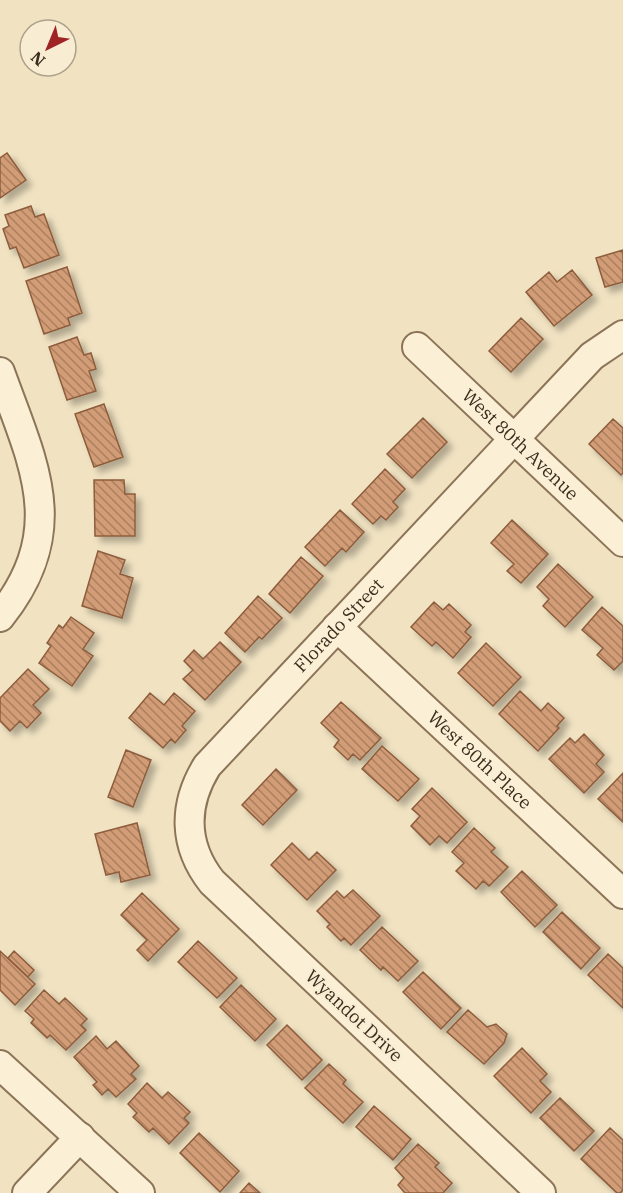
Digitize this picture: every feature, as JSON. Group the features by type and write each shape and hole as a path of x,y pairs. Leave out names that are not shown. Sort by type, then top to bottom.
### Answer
{"street":[{"name":"Florado Street","path":"189,826 191,801 197,782 207,766 513,438 592,356 623,334"},
{"name":"West 80th Avenue","path":"417,347 623,542"},
{"path":"0,372 34,468 40,502 38,541 27,572 12,602 0,617"},
{"name":"West 80th Place","path":"337,627 623,894"},
{"name":"Wyandot Drive","path":"189,826 194,852 212,882 541,1193"},
{"path":"0,1065 140,1193"},
{"path":"27,1193 80,1137"}],"building":[{"path":"7,153 26,180 0,198 0,158"},
{"path":"31,206 35,217 44,214 59,255 24,268 16,247 10,249 3,229 9,226 5,215"},
{"path":"623,250 623,282 605,287 596,258"},
{"path":"67,267 82,313 68,318 70,325 44,334 26,281"},
{"path":"572,270 592,295 554,326 526,292 549,272 557,282"},
{"path":"521,318 543,339 511,372 489,351"},
{"path":"77,337 84,355 91,353 96,369 89,371 96,391 67,400 49,347"},
{"path":"104,404 123,457 94,467 75,414"},
{"path":"423,418 447,442 412,478 387,454"},
{"path":"613,419 623,428 623,473 621,475 589,444"},
{"path":"385,469 405,489 393,502 398,507 386,520 381,516 373,524 352,504"},
{"path":"94,480 124,480 125,494 135,494 135,536 95,536"},
{"path":"340,510 364,532 346,552 342,548 325,566 305,547"},
{"path":"512,520 548,554 521,583 507,571 514,564 491,543"},
{"path":"98,551 125,560 120,574 133,578 122,618 82,606"},
{"path":"301,557 323,576 290,613 269,594"},
{"path":"558,564 593,597 565,627 543,606 549,599 537,587"},
{"path":"258,596 282,618 262,639 259,637 245,652 225,633"},
{"path":"434,602 443,610 449,604 471,625 465,632 471,637 453,658 436,642 432,646 411,627"},
{"path":"602,607 623,626 623,661 614,670 597,655 603,648 582,630"},
{"path":"71,617 94,633 83,649 93,656 72,686 39,663 51,646 47,643 59,625 63,628"},
{"path":"220,642 241,662 205,700 183,679 193,670 184,661 194,650 203,659"},
{"path":"486,643 521,677 493,706 458,673"},
{"path":"28,669 49,689 33,705 41,713 27,728 20,721 10,731 0,721 0,698"},
{"path":"520,691 541,711 548,703 564,718 557,726 559,728 538,751 499,714"},
{"path":"150,693 164,705 174,693 195,711 182,726 186,730 175,743 171,739 163,748 129,718"},
{"path":"341,702 381,738 360,760 353,754 348,760 334,747 339,740 321,723"},
{"path":"584,734 604,755 596,764 604,772 584,793 549,759 570,738 575,743"},
{"path":"382,746 419,779 398,801 362,769"},
{"path":"126,750 151,760 133,807 108,797"},
{"path":"276,769 297,790 263,825 242,805"},
{"path":"623,773 623,822 598,799"},
{"path":"432,788 467,822 447,843 439,836 430,845 411,826 420,816 412,809"},
{"path":"137,823 150,875 121,882 119,872 106,875 95,834"},
{"path":"474,828 495,848 491,852 508,867 489,886 483,881 476,889 456,871 464,863 452,852"},
{"path":"292,843 309,860 317,852 336,870 307,900 271,865"},
{"path":"522,871 557,905 535,927 501,892"},
{"path":"353,890 380,916 351,945 344,938 341,941 327,927 330,924 317,911 337,891 344,898"},
{"path":"142,893 179,929 148,961 137,950 147,940 121,915"},
{"path":"562,912 600,948 581,969 543,932"},
{"path":"382,927 418,961 398,981 383,967 381,970 360,950"},
{"path":"198,941 237,978 217,998 178,962"},
{"path":"0,951 35,984 15,1005 0,990"},
{"path":"14,951 34,970 28,977 8,958"},
{"path":"608,954 623,968 623,1008 588,975"},
{"path":"423,972 461,1008 441,1029 403,992"},
{"path":"241,985 276,1019 255,1041 220,1007"},
{"path":"44,990 59,1004 65,998 87,1019 81,1025 86,1030 66,1050 50,1035 47,1038 31,1023 34,1019 25,1011"},
{"path":"468,1010 487,1027 496,1024 507,1034 504,1043 484,1064 447,1032"},
{"path":"287,1025 322,1060 302,1080 267,1045"},
{"path":"96,1036 107,1049 116,1041 139,1066 131,1074 136,1079 116,1097 108,1089 102,1095 93,1085 97,1082 74,1057"},
{"path":"522,1048 547,1074 540,1081 551,1092 531,1113 494,1076"},
{"path":"329,1064 346,1080 343,1084 363,1102 343,1123 305,1088"},
{"path":"147,1083 162,1098 168,1092 190,1112 184,1118 189,1123 169,1144 153,1128 149,1132 133,1117 137,1113 128,1104"},
{"path":"560,1098 594,1131 574,1151 540,1118"},
{"path":"374,1106 411,1139 393,1160 356,1127"},
{"path":"610,1128 623,1140 623,1190 620,1193 617,1193 581,1159"},
{"path":"199,1133 239,1171 220,1192 180,1153"},
{"path":"418,1144 439,1163 435,1167 452,1183 443,1193 405,1193 398,1185 404,1178 395,1168"},
{"path":"249,1183 260,1193 240,1193"}]}
